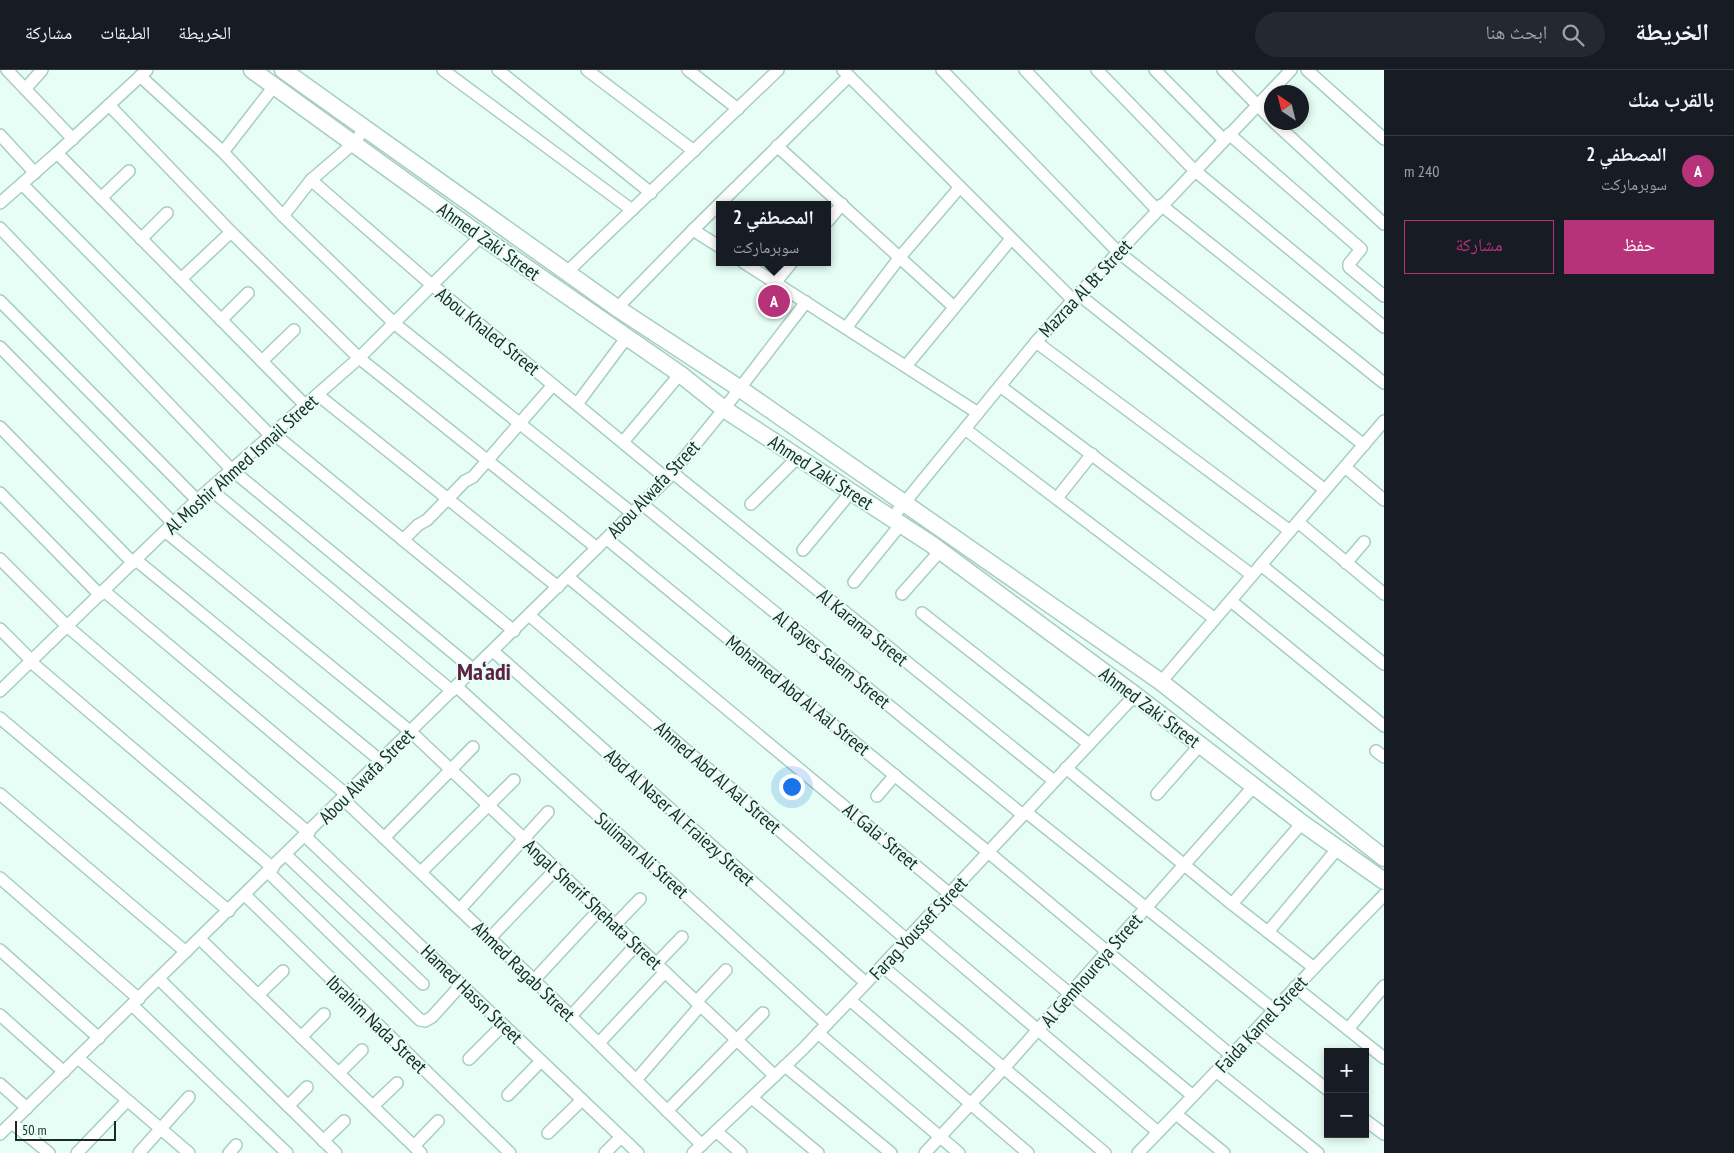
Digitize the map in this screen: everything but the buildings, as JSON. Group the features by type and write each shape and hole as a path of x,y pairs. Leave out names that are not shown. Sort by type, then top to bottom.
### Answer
{"street":[{"path":"8,70 73,139"},
{"path":"25,89 42,70"},
{"name":"Ahmed Zaki Street","path":"252,70 481,236 680,374 724,409 799,456 940,551 1135,694 1254,786 1384,882"},
{"name":"Ahmed Zaki Street","path":"283,70 617,308 739,388 1161,682 1384,858"},
{"path":"443,70 632,210"},
{"path":"498,70 651,192"},
{"path":"587,70 694,151"},
{"path":"688,70 738,109"},
{"path":"567,272 778,70"},
{"path":"942,70 1118,252 1364,445"},
{"path":"1025,70 1159,208 1384,383"},
{"path":"1097,70 1194,170 1384,327"},
{"path":"1155,70 1226,137 1361,249 1348,264 1349,267 1384,296"},
{"path":"1223,70 1264,113"},
{"name":"Mazraa Al Bt Street","path":"854,582 897,521 903,504 1036,342 1194,170 1291,70"},
{"path":"1307,70 1384,139"},
{"path":"0,203 144,73 223,152 283,216 395,324 632,513"},
{"path":"722,201 846,73 1011,239 1076,297 1325,490"},
{"path":"223,152 275,85"},
{"path":"109,105 231,232 359,358 597,548"},
{"path":"283,216 311,180 354,143 365,128"},
{"path":"1283,130 1384,224"},
{"path":"0,135 35,173"},
{"path":"777,146 954,307"},
{"path":"57,153 306,406"},
{"path":"101,198 129,170"},
{"name":"Abou Khaled Street","path":"311,180 432,285 576,404 623,442 670,476"},
{"path":"22,184 272,435 514,631"},
{"path":"846,328 900,257 960,187"},
{"path":"831,217 842,204"},
{"path":"617,308 716,207"},
{"path":"141,239 168,213"},
{"path":"0,228 232,470 474,670"},
{"path":"693,230 716,245"},
{"path":"181,279 231,232"},
{"name":"Al Moshir Ahmed Ismail Street","path":"2,685 31,662 197,500 359,358 481,236"},
{"path":"906,366 1011,239"},
{"path":"749,266 978,413"},
{"path":"775,282 789,266"},
{"path":"221,320 248,293"},
{"path":"0,301 197,500"},
{"name":"Abou Alwafa Street","path":"0,1134 271,870 670,476 806,302"},
{"path":"262,361 294,330"},
{"path":"576,404 627,337"},
{"path":"1036,342 1290,531"},
{"name":"Angal Sherif Shehata Street","path":"0,347 170,528 411,732 775,1076"},
{"path":"623,442 680,374"},
{"path":"403,540 418,525 427,520 465,481 472,478 553,385"},
{"path":"1000,386 1252,575"},
{"path":"318,395 558,587"},
{"path":"0,427 134,561 381,761"},
{"path":"1161,682 1364,445 1382,427"},
{"path":"965,428 1215,619"},
{"path":"1057,498 1092,454"},
{"path":"751,504 799,456"},
{"path":"1345,467 1384,500"},
{"name":"Al Karama Street","path":"670,476 1054,781"},
{"name":"Suliman Ali Street","path":"210,489 455,689 827,1024"},
{"path":"803,550 851,492"},
{"name":"Ahmed Ragab Street","path":"0,493 102,593 345,797 384,838 534,980 702,1145"},
{"name":"Al Rayes Salem Street","path":"642,504 1024,813 1274,1010"},
{"path":"1298,522 1384,594"},
{"name":"Mohamed Abd Al Aal Street","path":"607,538 1232,1056"},
{"path":"1346,563 1364,542"},
{"path":"902,594 940,551"},
{"name":"Hamed Hassn Street","path":"0,559 68,626 307,834 503,1025 638,1153"},
{"path":"1261,565 1384,664"},
{"name":"Al Gala' Street","path":"568,577 1193,1096"},
{"path":"1231,601 1384,726"},
{"path":"922,613 1089,744"},
{"name":"Ahmed Abd Al Aal Street","path":"529,615 907,940"},
{"path":"0,629 31,662 271,870 420,1020 425,1021 432,1017 461,984"},
{"name":"Abd Al Naser Al Fraiezy Street","path":"493,650 866,983"},
{"name":"Farag Youssef Street","path":"693,1153 818,1034 1135,694"},
{"path":"0,718 229,911"},
{"path":"1157,794 1200,745"},
{"path":"384,838 473,747"},
{"path":"1066,768 1232,904 1313,967"},
{"path":"877,796 895,775"},
{"path":"421,872 514,780"},
{"name":"Al Gemhoureya Street","path":"925,1153 1004,1068 1254,786"},
{"path":"0,794 186,952"},
{"path":"460,909 548,812"},
{"path":"1232,904 1302,822"},
{"path":"1268,932 1338,848"},
{"path":"286,855 423,984"},
{"path":"490,938 556,869"},
{"path":"0,878 135,1002 287,1153"},
{"name":"Ibrahim Nada Street","path":"245,895 510,1153"},
{"name":"Faida Kamel Street","path":"1138,1153 1217,1072 1313,967 1384,895"},
{"path":"615,925 640,899"},
{"path":"534,980 600,910"},
{"path":"918,928 1158,1132"},
{"path":"656,964 682,937"},
{"path":"200,939 418,1149 438,1122"},
{"path":"571,1016 636,945"},
{"path":"0,950 99,1038"},
{"path":"882,966 1105,1153"},
{"path":"636,1080 726,970"},
{"path":"258,996 283,971"},
{"path":"599,1043 665,972"},
{"path":"159,979 336,1153"},
{"path":"1295,986 1384,1058"},
{"path":"1348,1029 1384,986"},
{"path":"850,1000 1028,1153"},
{"path":"667,1111 763,1013"},
{"path":"301,1037 324,1014"},
{"path":"0,1015 64,1072"},
{"path":"470,1059 503,1025"},
{"path":"1254,1032 1324,1087"},
{"path":"818,1034 959,1153"},
{"path":"339,1073 362,1050"},
{"path":"78,1058 188,1153"},
{"path":"508,1095 541,1061"},
{"path":"785,1066 891,1153"},
{"path":"1217,1072 1318,1153"},
{"path":"373,1106 397,1083"},
{"path":"0,1084 27,1108"},
{"path":"288,1106 307,1087"},
{"path":"139,1153 189,1097"},
{"path":"752,1098 818,1153"},
{"path":"548,1134 582,1100"},
{"path":"77,1153 128,1101"},
{"path":"1176,1114 1220,1152"},
{"path":"323,1141 344,1121"},
{"path":"12,1122 48,1153"},
{"path":"1369,1123 1384,1134"},
{"path":"716,1131 741,1153"},
{"path":"605,1153 621,1137"}],"place":[{"name":"المصطفي 2","path":"774,301"}],"district":[{"name":"Ma‘adi","path":"484,672"}]}
